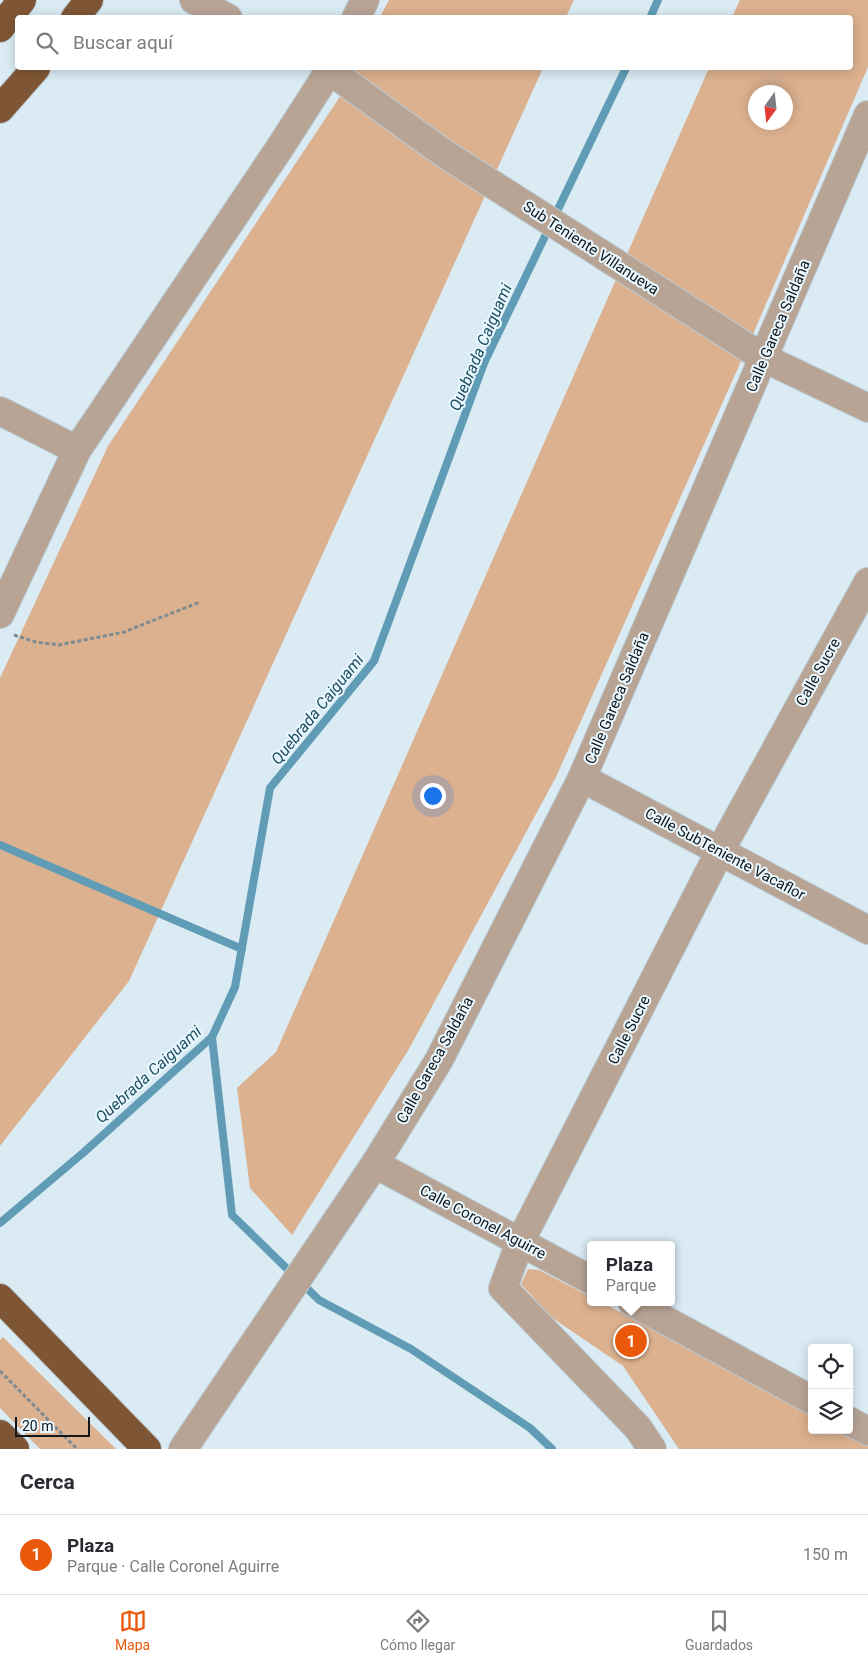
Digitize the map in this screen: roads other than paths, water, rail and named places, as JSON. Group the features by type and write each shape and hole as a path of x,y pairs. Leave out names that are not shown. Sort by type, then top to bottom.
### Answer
{"highway":[{"path":"0,28 22,0"},
{"path":"77,15 89,0"},
{"path":"0,109 34,70"},
{"path":"0,1298 147,1449"}],"street":[{"path":"194,0 222,15"},
{"path":"358,15 365,0"},
{"path":"4,624 77,450 328,70"},
{"name":"Sub Teniente Villanueva","path":"332,70 442,152 764,358 868,408"},
{"name":"Calle Gareca Saldaña","path":"183,1449 375,1164 439,1060 582,778 868,115"},
{"path":"0,411 77,450"},
{"name":"Calle Sucre","path":"652,1449 638,1428 503,1288 520,1242 720,851 868,582"},
{"name":"Calle SubTeniente Vacaflor","path":"582,778 868,930"},
{"name":"Calle Coronel Aguirre","path":"375,1164 587,1278"},
{"path":"639,1306 808,1398"},
{"path":"853,1423 868,1431"}],"waterway":[{"name":"Quebrada Caiguami","path":"651,15 658,0"},
{"name":"Quebrada Caiguami","path":"0,1223 83,1153 212,1037 235,987 270,788 374,661 484,363 625,70"},
{"path":"0,845 242,949"},
{"path":"212,1037 232,1215 319,1300 411,1349 530,1428 552,1449"}],"place":[{"name":"Plaza","path":"631,1341"}]}
